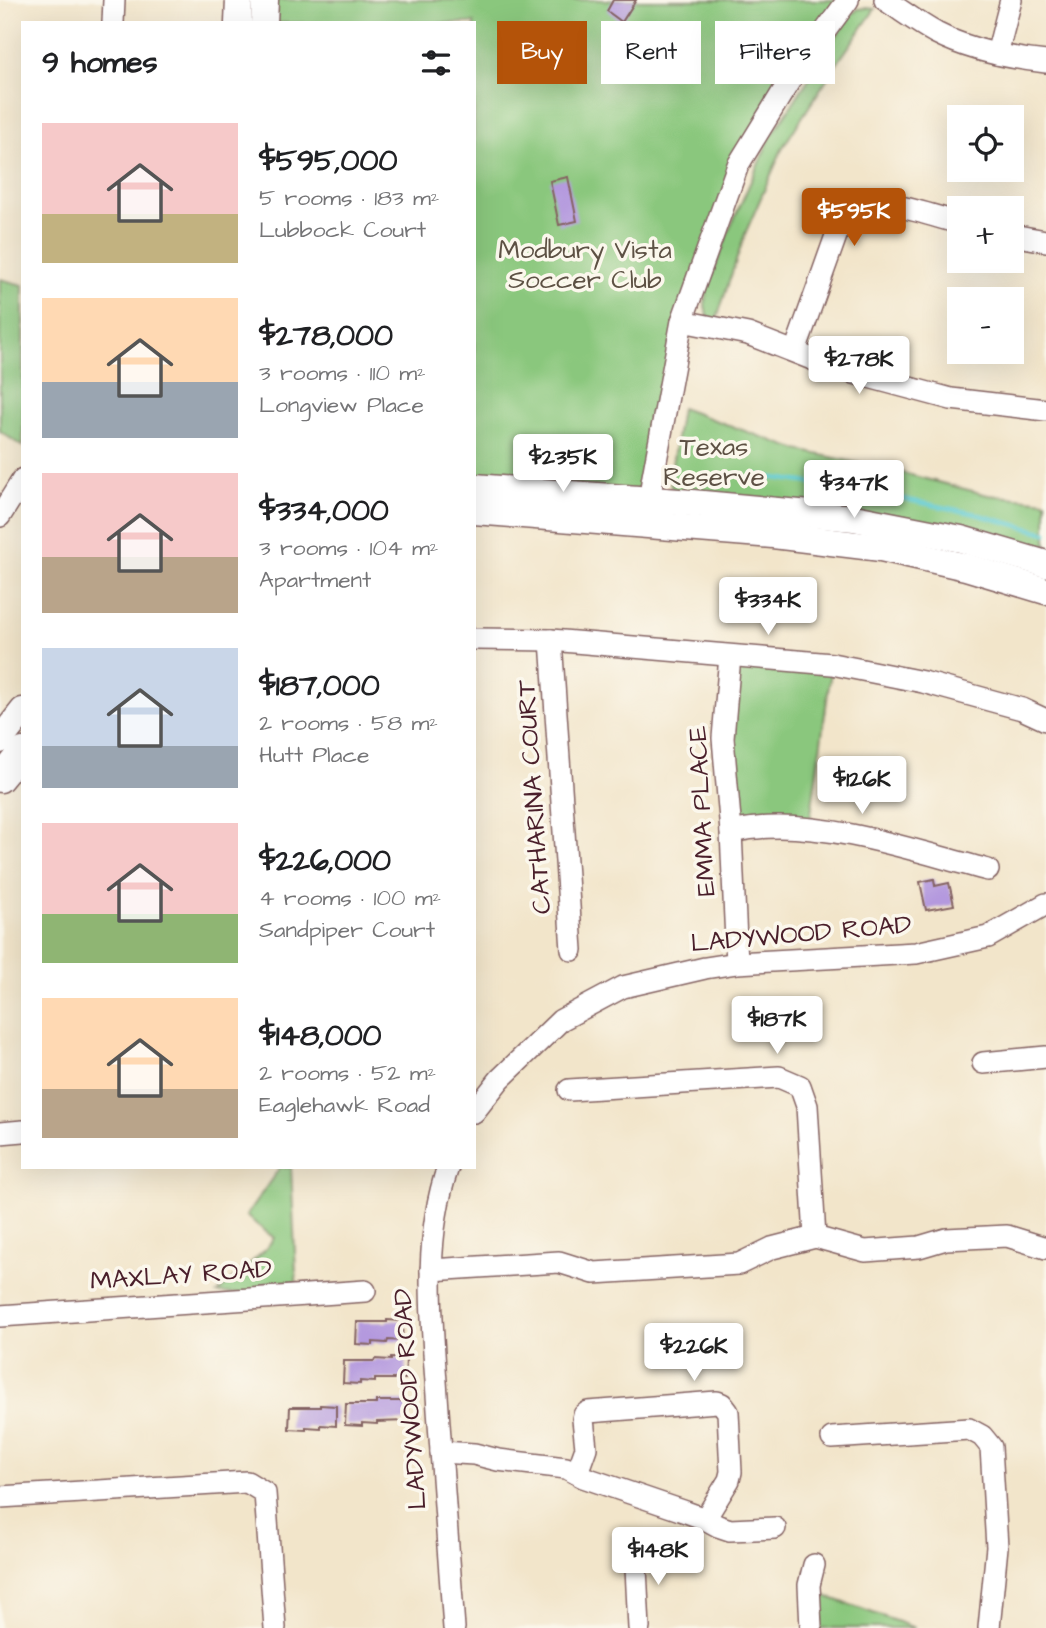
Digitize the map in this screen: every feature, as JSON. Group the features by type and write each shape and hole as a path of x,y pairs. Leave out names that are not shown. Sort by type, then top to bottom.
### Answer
{"main road":[{"path":"238,21 239,0"},
{"path":"264,21 265,0"},
{"path":"476,487 649,512 773,535 881,548 966,567 1046,591"},
{"path":"476,511 649,512 854,518 961,539 1046,564"},
{"path":"0,740 21,714"},
{"path":"0,779 21,753"}],"street":[{"path":"113,21 114,0"},
{"path":"649,512 682,321 738,165 795,72 848,0"},
{"path":"885,0 954,42 997,54 1046,62"},
{"path":"997,54 1011,0"},
{"path":"795,351 842,219 851,208 866,202 885,204 947,220"},
{"path":"1024,238 1046,241"},
{"path":"682,321 748,334 835,368 950,398 1046,410"},
{"path":"0,516 21,483"},
{"path":"476,639 551,640 824,663 923,682 1023,709 1046,720"},
{"name":"CATHARINA COURT","path":"551,640 572,950"},
{"name":"EMMA PLACE","path":"730,656 723,738 731,832 737,964"},
{"path":"731,832 757,828 809,828 857,836 988,870"},
{"name":"LADYWOOD ROAD","path":"476,1109 500,1079 561,1020 623,987 705,968 737,964 916,953 988,937 1046,904"},
{"path":"983,1063 1046,1057"},
{"path":"569,1090 779,1077 800,1086 807,1106 815,1237"},
{"path":"0,1133 21,1132"},
{"name":"LADYWOOD ROAD","path":"447,1169 438,1211 430,1287 454,1628"},
{"path":"431,1270 559,1262 594,1273 739,1264 772,1248 815,1237 866,1251 919,1247 946,1239 1007,1236 1046,1248"},
{"name":"MAXLAY ROAD","path":"0,1316 365,1291"},
{"path":"577,1473 586,1448 583,1419 588,1412 722,1404 728,1412 731,1472 729,1480 705,1519"},
{"path":"832,1438 969,1429 982,1436 991,1447 997,1547 989,1628"},
{"path":"441,1452 474,1454 498,1460 566,1468 583,1477 730,1530 775,1528"},
{"path":"0,1497 247,1482 265,1493 275,1628"},
{"path":"635,1548 639,1628"},
{"path":"811,1628 809,1585 814,1565"}],"green space":[{"name":"Modbury Vista Soccer Club","path":"266,0 848,0 834,21 715,21 715,84 792,84 738,165 682,321 650,500 476,487 476,21 265,21"},
{"path":"858,9 875,9 835,67 835,39"},
{"path":"805,84 824,84 783,147 745,234 715,324 707,315 706,293 730,228 770,138"},
{"path":"0,279 21,284 21,446 0,431"},
{"name":"Texas Reserve","path":"681,408 798,450 988,495 1046,501 1046,557 678,495 671,487 670,477"},
{"path":"730,656 832,664 809,828 731,832"},
{"path":"279,1169 291,1169 297,1295 217,1293 263,1252 274,1238 246,1216"},
{"path":"817,1593 915,1628 819,1628"}],"building":[{"path":"613,0 636,0 623,21 607,11"},
{"path":"568,177 577,221 559,225 550,181"},
{"path":"934,879 935,886 949,883 954,905 926,910 920,882"},
{"path":"403,1321 402,1341 373,1342 373,1345 356,1344 357,1322"},
{"path":"406,1359 405,1379 343,1383 344,1361"},
{"path":"376,1401 408,1401 407,1421 345,1425 346,1404 376,1404"},
{"path":"336,1406 336,1426 289,1429 290,1407"}],"waterway":[{"path":"753,475 854,489 972,513 1046,533"}]}
